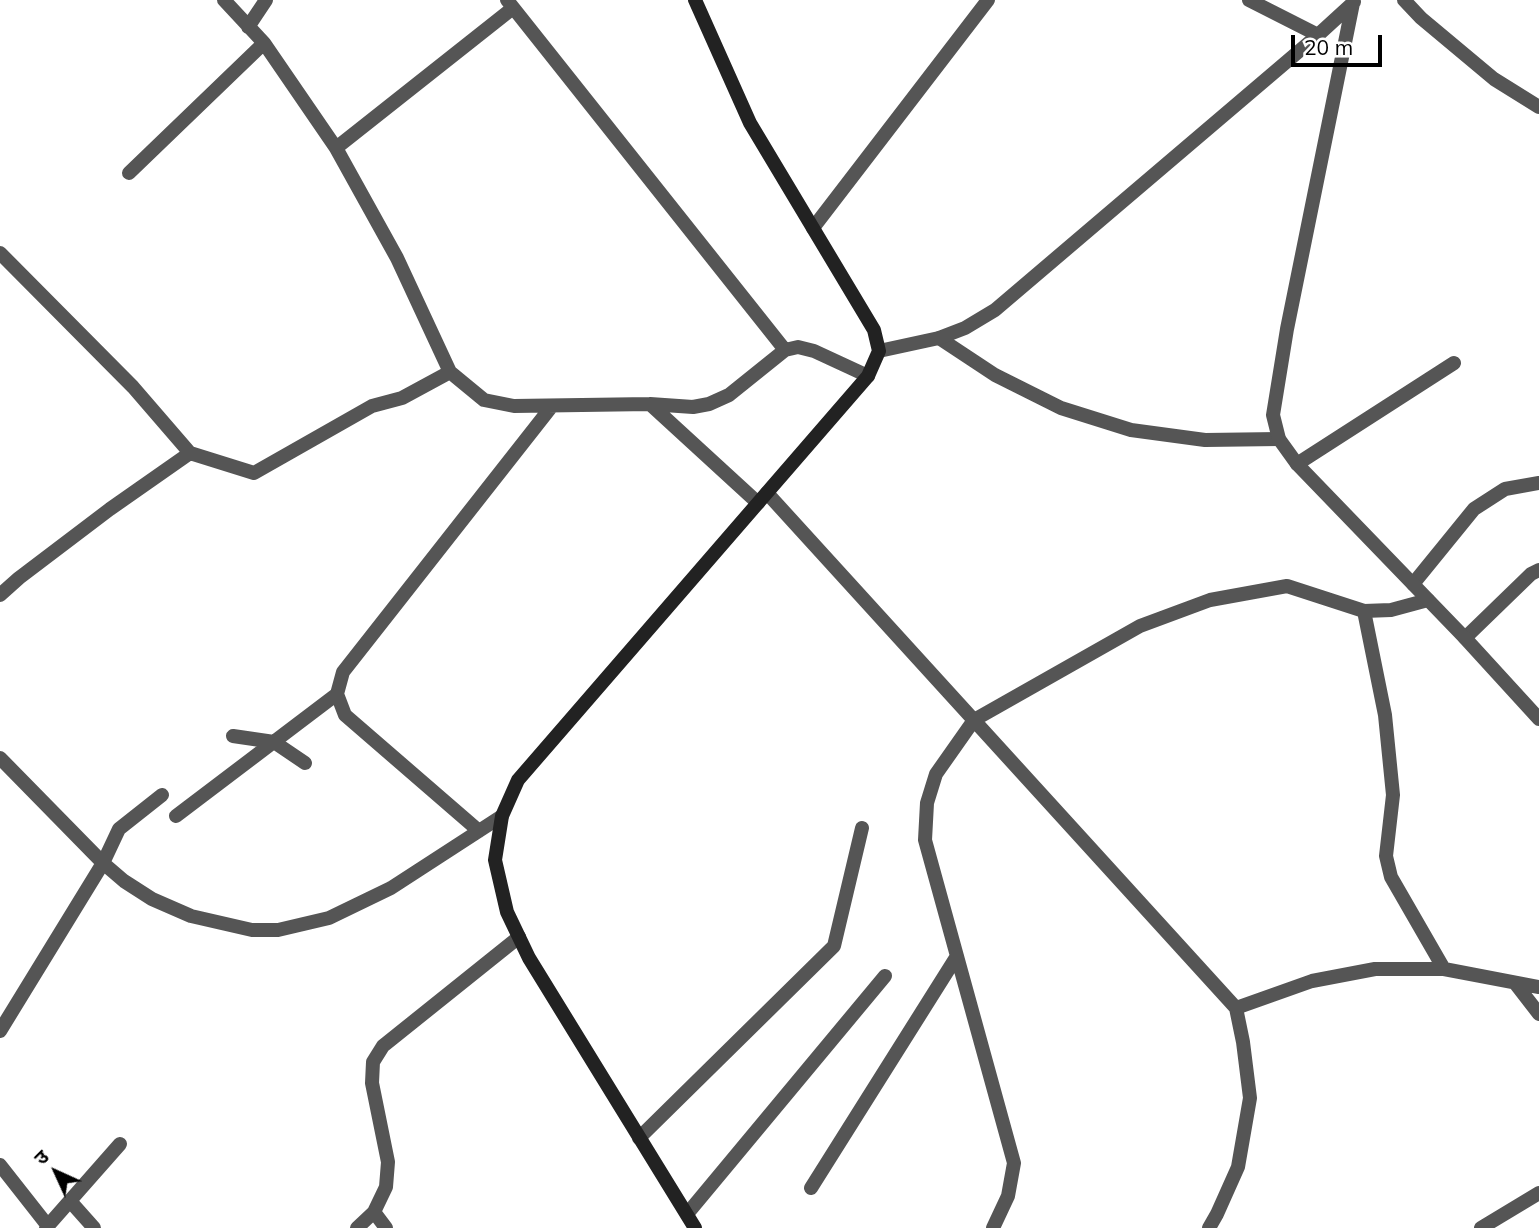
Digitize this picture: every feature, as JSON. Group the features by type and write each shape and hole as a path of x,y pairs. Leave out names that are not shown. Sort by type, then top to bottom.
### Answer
{"main road":[{"path":"695,0 750,123 874,330 879,351 868,376 518,780 502,816 495,860 507,912 529,958 695,1228"}],"street":[{"path":"224,0 264,43 336,148 397,258 450,372 485,400 514,406 650,404 693,407 709,404 729,395 785,350 798,346 868,376"},
{"path":"248,27 266,0"},
{"path":"813,228 988,0"},
{"path":"1249,0 1318,34"},
{"path":"1404,0 1421,19 1494,79 1539,107"},
{"path":"336,148 509,2 785,350"},
{"path":"879,351 939,338 965,328 995,310 1354,2"},
{"path":"1354,2 1278,380 1273,415 1279,439 1297,464 1539,719"},
{"path":"129,173 264,43"},
{"path":"0,253 133,387 190,453 254,473 372,406 402,398 450,372"},
{"path":"939,338 995,375 1061,408 1131,429 1205,440 1279,439"},
{"path":"1297,464 1454,363"},
{"path":"650,404 762,498 974,720 1236,1007 1250,1098 1238,1167 1209,1228"},
{"path":"176,816 337,694 343,673 552,406"},
{"path":"0,595 110,509 190,453"},
{"path":"1412,584 1474,509 1505,489 1539,483"},
{"path":"1465,638 1531,574 1539,570"},
{"path":"997,1226 1008,1196 1014,1163 925,839 927,803 936,774 974,720 1140,626 1210,600 1287,586 1364,611 1391,610 1428,600"},
{"path":"1364,611 1385,715 1390,761 1393,796 1386,856 1391,877 1444,969"},
{"path":"337,694 345,715 479,831"},
{"path":"233,736 274,742 305,763"},
{"path":"0,758 124,881 152,899 191,916 252,930 278,930 329,918 391,888 502,816"},
{"path":"0,1031 103,863 120,829 162,795"},
{"path":"639,1138 834,946 862,828"},
{"path":"357,1228 374,1212 386,1187 388,1163 372,1083 373,1062 383,1045 519,937"},
{"path":"810,1188 957,956"},
{"path":"1236,1007 1312,981 1375,969 1444,969 1539,987"},
{"path":"687,1214 885,976"},
{"path":"1515,983 1539,1014"},
{"path":"0,1165 47,1227 120,1144"},
{"path":"1481,1228 1539,1193"},
{"path":"70,1201 94,1228"},
{"path":"374,1212 386,1228"}]}
